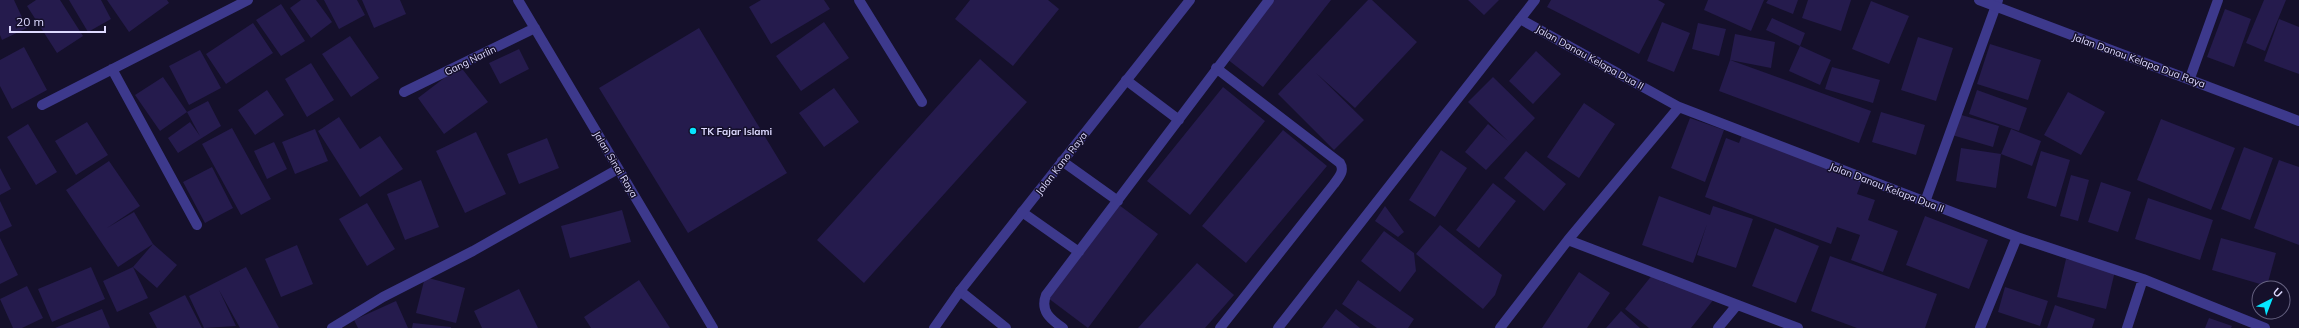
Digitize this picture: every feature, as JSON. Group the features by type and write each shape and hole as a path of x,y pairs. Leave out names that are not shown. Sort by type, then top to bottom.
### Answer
{"street":[{"path":"42,105 248,0"},
{"name":"Jalan Sinai Raya","path":"518,0 713,328"},
{"path":"859,0 922,102"},
{"name":"Jalan Kano Raya","path":"934,328 960,291 1190,0"},
{"path":"1063,328 1046,313 1044,301 1046,295 1179,120 1216,68 1269,0"},
{"path":"1278,328 1535,0"},
{"name":"Jalan Danau Kelapa Dua Raya","path":"1979,0 1997,3 2299,121"},
{"path":"2190,78 2218,0"},
{"path":"1925,202 1997,3"},
{"name":"Jalan Danau Kelapa Dua II","path":"1520,18 1679,107 2017,237 2143,279 2265,328"},
{"name":"Gang Narlin","path":"404,92 535,28"},
{"path":"1216,68 1340,163 1343,168 1342,174 1220,328"},
{"path":"112,69 197,226"},
{"path":"1126,80 1179,120"},
{"path":"1500,328 1568,240 1679,107"},
{"path":"1062,162 1118,200"},
{"path":"332,328 384,297 474,251 618,169"},
{"path":"1022,212 1079,252"},
{"path":"1980,328 2017,237"},
{"path":"1568,240 1798,328"},
{"path":"2128,328 2143,279"},
{"path":"960,291 1006,328"},
{"path":"1718,328 1738,305"}],"building":[{"path":"0,0 14,0 27,28 2,40 0,35"},
{"path":"36,0 60,0 83,36 57,53 27,6"},
{"path":"69,0 101,0 111,19 88,32"},
{"path":"107,0 167,0 169,3 129,32"},
{"path":"301,0 316,0 332,22 311,38 290,8"},
{"path":"324,0 357,0 365,15 339,29"},
{"path":"362,0 400,0 406,14 374,28"},
{"path":"761,0 824,0 830,9 771,44 749,7"},
{"path":"970,0 1048,0 1059,9 1013,66 955,19"},
{"path":"1272,0 1331,0 1263,87 1227,59"},
{"path":"1368,0 1372,0 1417,42 1355,108 1316,73 1364,120 1334,150 1278,94"},
{"path":"1468,0 1499,0 1484,15"},
{"path":"1551,0 1658,0 1665,4 1639,54 1547,7"},
{"path":"1708,0 1764,0 1751,31 1704,10"},
{"path":"1768,0 1798,0 1793,14 1766,3"},
{"path":"1808,0 1851,0 1841,31 1802,18"},
{"path":"2264,0 2286,0 2265,51 2246,43"},
{"path":"1871,1 1909,16 1889,64 1852,49"},
{"path":"281,4 305,41 281,56 256,20"},
{"path":"2225,9 2251,19 2234,67 2207,57"},
{"path":"1772,18 1805,33 1800,46 1766,30"},
{"path":"2279,19 2299,27 2299,74 2264,61"},
{"path":"824,22 849,58 801,91 776,56"},
{"path":"1662,22 1690,33 1674,72 1647,61"},
{"path":"253,23 273,53 226,84 206,54"},
{"path":"1698,23 1726,29 1719,56 1692,49"},
{"name":"TK Fajar Islami","path":"699,28 787,173 688,233 599,88"},
{"path":"1735,34 1775,42 1771,68 1730,60"},
{"path":"350,36 379,78 351,97 322,54"},
{"path":"1918,37 1953,48 1936,101 1901,90"},
{"path":"1990,44 2041,60 2028,100 1977,84"},
{"path":"1800,46 1831,60 1820,85 1789,71"},
{"path":"24,47 47,90 12,109 0,86 0,60"},
{"path":"519,49 529,69 500,84 489,63"},
{"path":"200,50 221,88 189,105 169,66"},
{"path":"1536,51 1561,74 1533,104 1509,81"},
{"path":"980,59 1027,102 864,283 817,240"},
{"path":"1730,60 1871,111 1859,143 1719,91"},
{"path":"311,63 334,100 307,117 285,79"},
{"path":"460,66 488,102 444,134 418,98"},
{"path":"1832,67 1880,80 1873,103 1825,89"},
{"path":"163,77 187,112 160,131 135,95"},
{"path":"1493,77 1535,118 1486,170 1465,152 1488,124 1508,141 1468,102"},
{"path":"1223,87 1265,121 1190,215 1147,181"},
{"path":"834,88 859,122 824,147 799,113"},
{"path":"267,90 284,115 255,135 238,110"},
{"path":"1977,90 2027,108 2019,131 1969,114"},
{"path":"2068,92 2105,112 2081,155 2044,135"},
{"path":"208,101 221,126 178,153 168,138 190,122 200,136 187,112"},
{"path":"1584,103 1615,124 1579,178 1547,157"},
{"path":"1881,112 1925,125 1916,155 1872,142"},
{"path":"1958,114 1999,126 1993,147 1952,135"},
{"path":"339,117 360,149 380,136 403,169 360,197 318,131"},
{"path":"1690,118 1724,130 1705,182 1671,168"},
{"path":"2161,119 2235,148 2211,210 2137,180"},
{"path":"87,122 108,155 76,175 55,141"},
{"path":"28,124 57,172 36,185 7,137"},
{"path":"232,128 271,199 241,215 202,144"},
{"path":"315,129 328,161 295,174 282,142"},
{"path":"2011,129 2041,141 2032,166 2001,154"},
{"path":"1283,130 1327,166 1246,263 1202,226"},
{"path":"476,132 506,194 465,213 436,151"},
{"path":"1742,135 1862,180 1857,194 1875,200 1868,220 1898,231 1883,272 1851,260 1860,235 1837,227 1831,244 1705,197 1726,138 1739,143"},
{"path":"547,138 559,168 519,184 507,154"},
{"path":"274,142 287,169 267,179 254,151"},
{"path":"2244,147 2273,158 2250,220 2221,209"},
{"path":"1961,148 2001,154 1996,188 1956,181"},
{"path":"1441,150 1467,168 1435,217 1409,200"},
{"path":"1526,151 1566,184 1544,211 1504,178"},
{"path":"2041,151 2070,160 2056,207 2027,198"},
{"path":"2279,160 2299,167 2299,245 2254,228"},
{"path":"109,161 140,206 107,228 134,212 153,244 118,267 66,190"},
{"path":"212,167 233,208 205,223 183,182"},
{"path":"0,168 11,189 0,195"},
{"path":"2071,175 2089,180 2078,221 2060,216"},
{"path":"421,180 439,227 405,240 387,194"},
{"path":"2101,182 2131,192 2118,232 2088,222"},
{"path":"1493,183 1516,201 1479,248 1456,230"},
{"path":"1659,196 1710,215 1713,206 1753,219 1736,268 1697,255 1707,224 1693,263 1642,245"},
{"path":"2148,198 2213,220 2200,260 2135,239"},
{"path":"0,201 12,226 0,232"},
{"path":"367,203 395,249 367,266 339,219"},
{"path":"1119,205 1158,234 1088,328 1048,298"},
{"path":"1385,206 1404,232 1398,237 1375,221"},
{"path":"622,210 631,242 570,258 561,226"},
{"path":"1925,216 1988,240 1969,289 1906,265"},
{"path":"1440,225 1502,275 1495,295 1483,309 1416,254"},
{"path":"1775,228 1819,246 1796,303 1752,286"},
{"path":"1384,231 1414,253 1416,271 1400,292 1361,261"},
{"path":"0,238 18,275 0,284"},
{"path":"2221,238 2276,253 2269,280 2251,280 2251,281 2212,270"},
{"path":"153,244 177,265 157,288 133,267"},
{"path":"297,245 313,284 281,297 265,259"},
{"path":"1830,256 1937,294 1925,328 1857,328 1811,311"},
{"path":"2066,259 2115,271 2106,309 2057,297"},
{"path":"1197,263 1234,295 1205,328 1138,328"},
{"path":"91,267 105,299 52,322 38,289"},
{"path":"133,267 148,298 117,312 103,281"},
{"path":"246,267 279,328 240,328 219,290 236,326 204,328 189,296"},
{"path":"1579,272 1610,293 1587,328 1542,328"},
{"path":"1653,274 1663,282 1714,299 1691,328 1649,328 1625,309"},
{"path":"425,277 465,288 456,323 416,313"},
{"path":"639,280 670,328 591,328 584,317"},
{"path":"1358,280 1414,319 1408,328 1377,328 1342,304"},
{"path":"27,286 43,318 22,328 13,328 0,299"},
{"path":"2005,287 2048,301 2040,326 1998,312"},
{"path":"519,289 538,328 482,328 474,311"},
{"path":"185,295 202,328 157,328 149,313"},
{"path":"396,301 408,328 358,328 354,320"},
{"path":"2055,305 2095,319 2092,328 2047,328"},
{"path":"102,309 110,328 55,328"},
{"path":"1336,309 1360,328 1322,328"},
{"path":"1621,311 1640,328 1606,328"},
{"path":"2209,318 2232,326 2231,328 2205,328"},
{"path":"413,323 451,327 451,328 412,328"}],"place":[{"name":"TK Fajar Islami","path":"693,131"}]}
